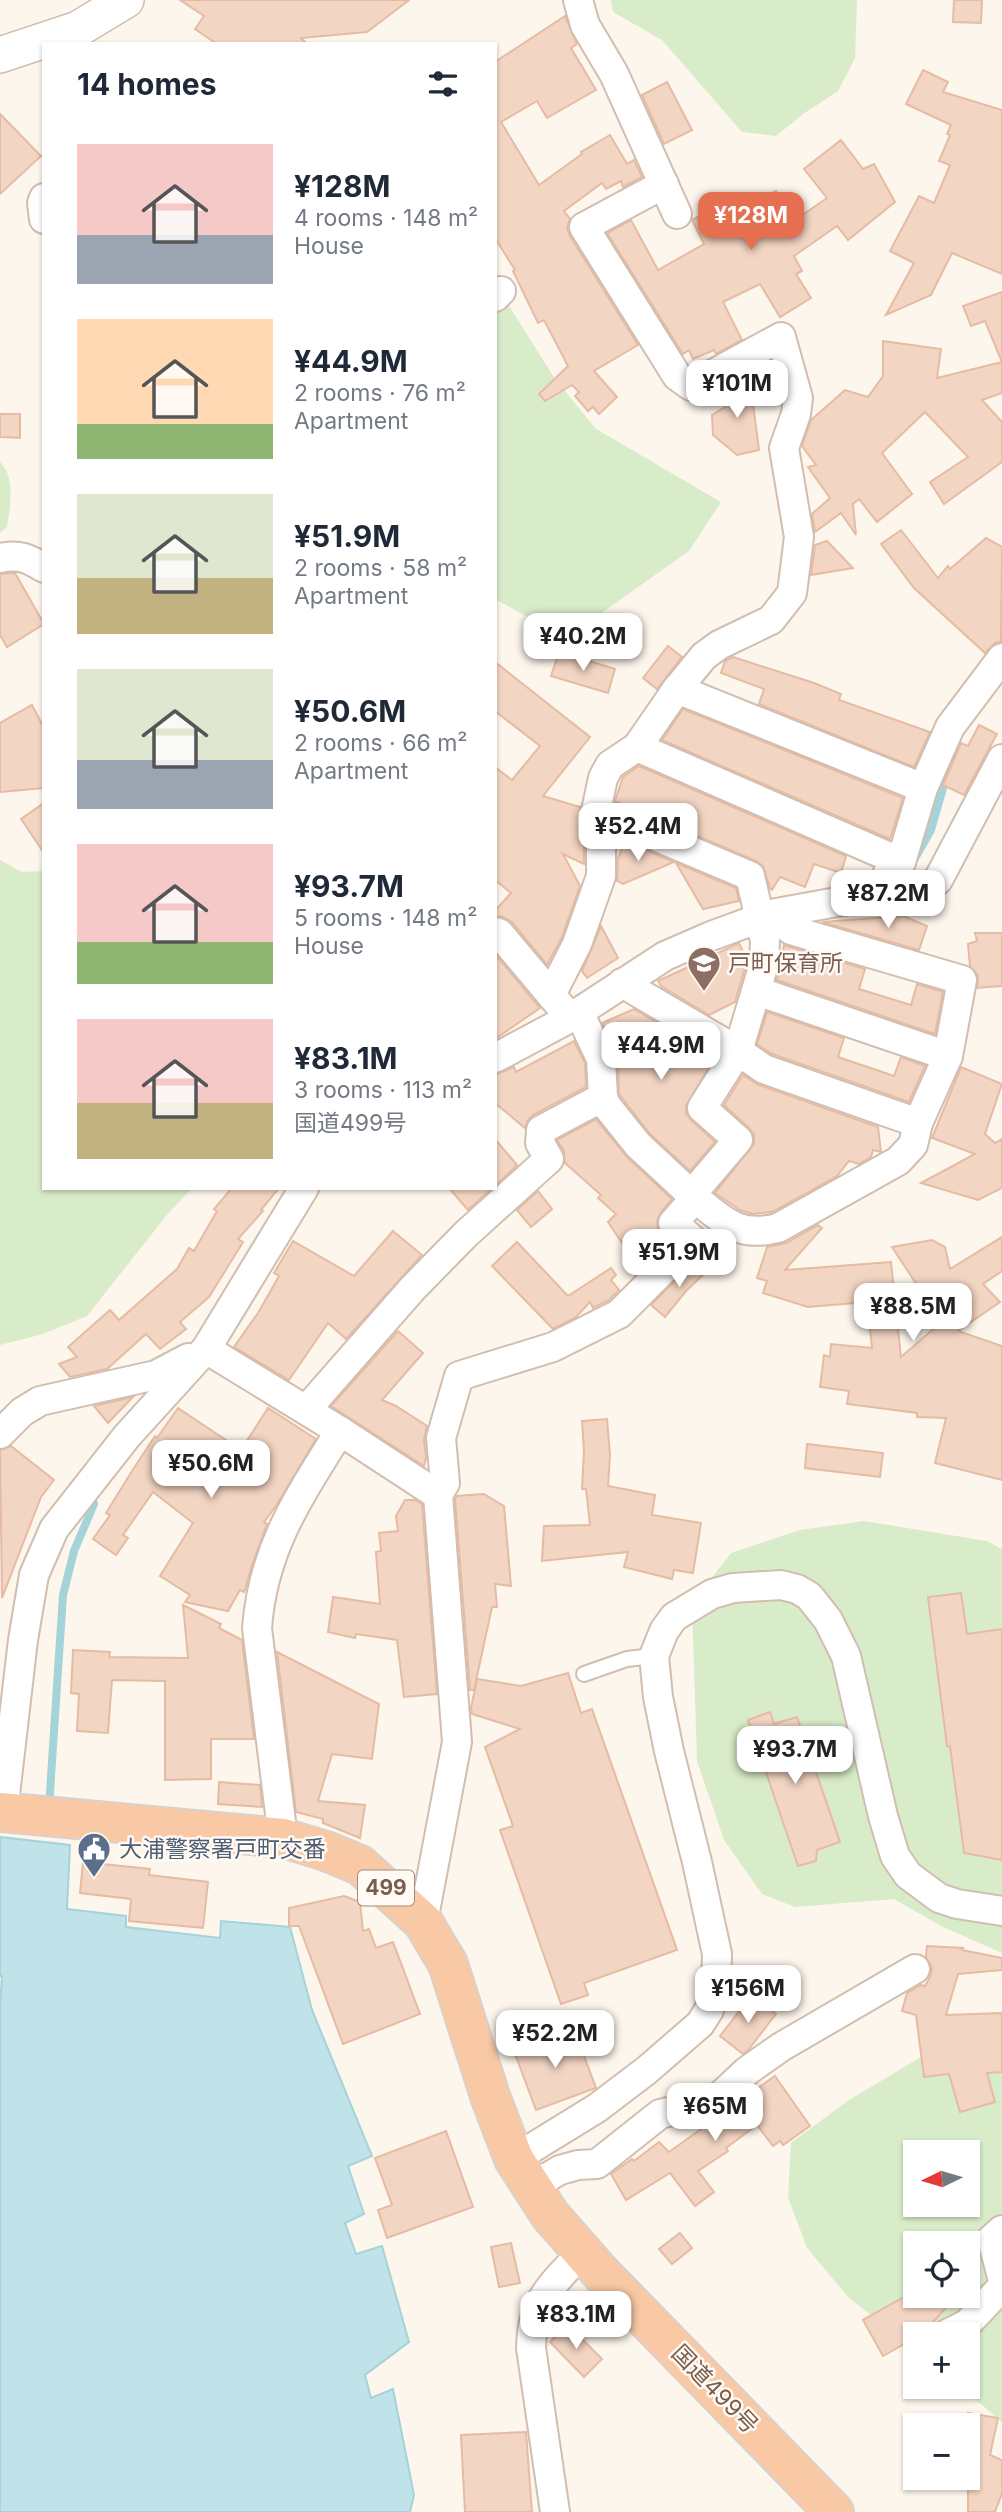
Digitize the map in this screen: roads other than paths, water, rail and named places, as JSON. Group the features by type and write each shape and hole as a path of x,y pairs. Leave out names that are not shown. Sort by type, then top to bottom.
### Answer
{"highway":[{"name":"国道499号","path":"1,1812 284,1838 360,1865 423,1923 448,1964 491,2096 522,2173 550,2215 582,2252 834,2512"}],"street":[{"path":"59,41 127,0"},
{"path":"578,0 585,25 614,74 677,214"},
{"path":"0,55 42,45"},
{"path":"551,995 577,944 601,876 601,842 596,811 603,778 610,765 637,747 677,689 704,656 719,645 771,620 792,593 799,537 783,447 796,414 797,398 781,337 691,386 677,376 584,228 664,184"},
{"path":"0,558 16,555 27,557 42,567"},
{"path":"861,898 901,862 923,788 950,727 1002,658"},
{"path":"677,689 923,788"},
{"path":"637,747 901,862"},
{"path":"497,1057 575,1015 665,956 765,916 926,887 938,880 1002,760"},
{"path":"423,1923 457,1742 438,1495 445,1483 441,1438 458,1376 553,1348 619,1314 693,1240 673,1223 738,1140 702,1108 738,1051 764,964 765,916 750,876 596,811"},
{"path":"497,932 551,995 575,1015 601,1059 603,1097 618,1123 693,1197 732,1227 764,1231 778,1228 898,1161 913,1145 918,1123 948,1055 962,980 791,930 765,916"},
{"path":"622,983 764,1069 918,1123"},
{"path":"757,991 948,1055"},
{"path":"306,1410 412,1288 466,1234 550,1159 540,1143 541,1130 603,1097"},
{"path":"1,1812 34,1575 54,1529 127,1436 206,1349 303,1190"},
{"path":"206,1349 438,1495"},
{"path":"0,1434 22,1412 40,1401 156,1375 206,1349"},
{"path":"284,1838 257,1628 260,1596 272,1551 301,1492 340,1431"},
{"path":"522,2173 701,2024 709,2010 716,1987 716,1954 697,1862 669,1751 658,1697 654,1656 664,1631 674,1617 712,1594 733,1588 781,1585 797,1589 809,1597 828,1620 846,1656 883,1816 895,1856 908,1875 939,1898 1002,1911"},
{"path":"522,2173 560,2171 578,2165 597,2164 660,2114 716,2100 747,2071 781,2047 915,1969"},
{"path":"1002,2230 992,2239 1002,2277"},
{"path":"555,2512 531,2348 532,2324 542,2297 582,2252"},
{"path":"969,2322 1002,2287"}],"lane":[{"path":"584,1674 627,1659 654,1656"}],"water":[{"path":"0,1837 70,1845 67,1909 126,1916 126,1927 220,1938 221,1921 290,1927 312,2010 372,2156 348,2166 364,2214 345,2223 356,2254 382,2246 409,2342 365,2375 371,2398 393,2389 414,2495 410,2512 0,2512"}],"waterway":[{"path":"914,860 931,830 954,750"},
{"path":"49,1807 63,1595 74,1551 94,1504"}],"place":[{"name":"戸町保育所","path":"704,993"},
{"name":"大浦警察署戸町交番","path":"94,1879"}]}
